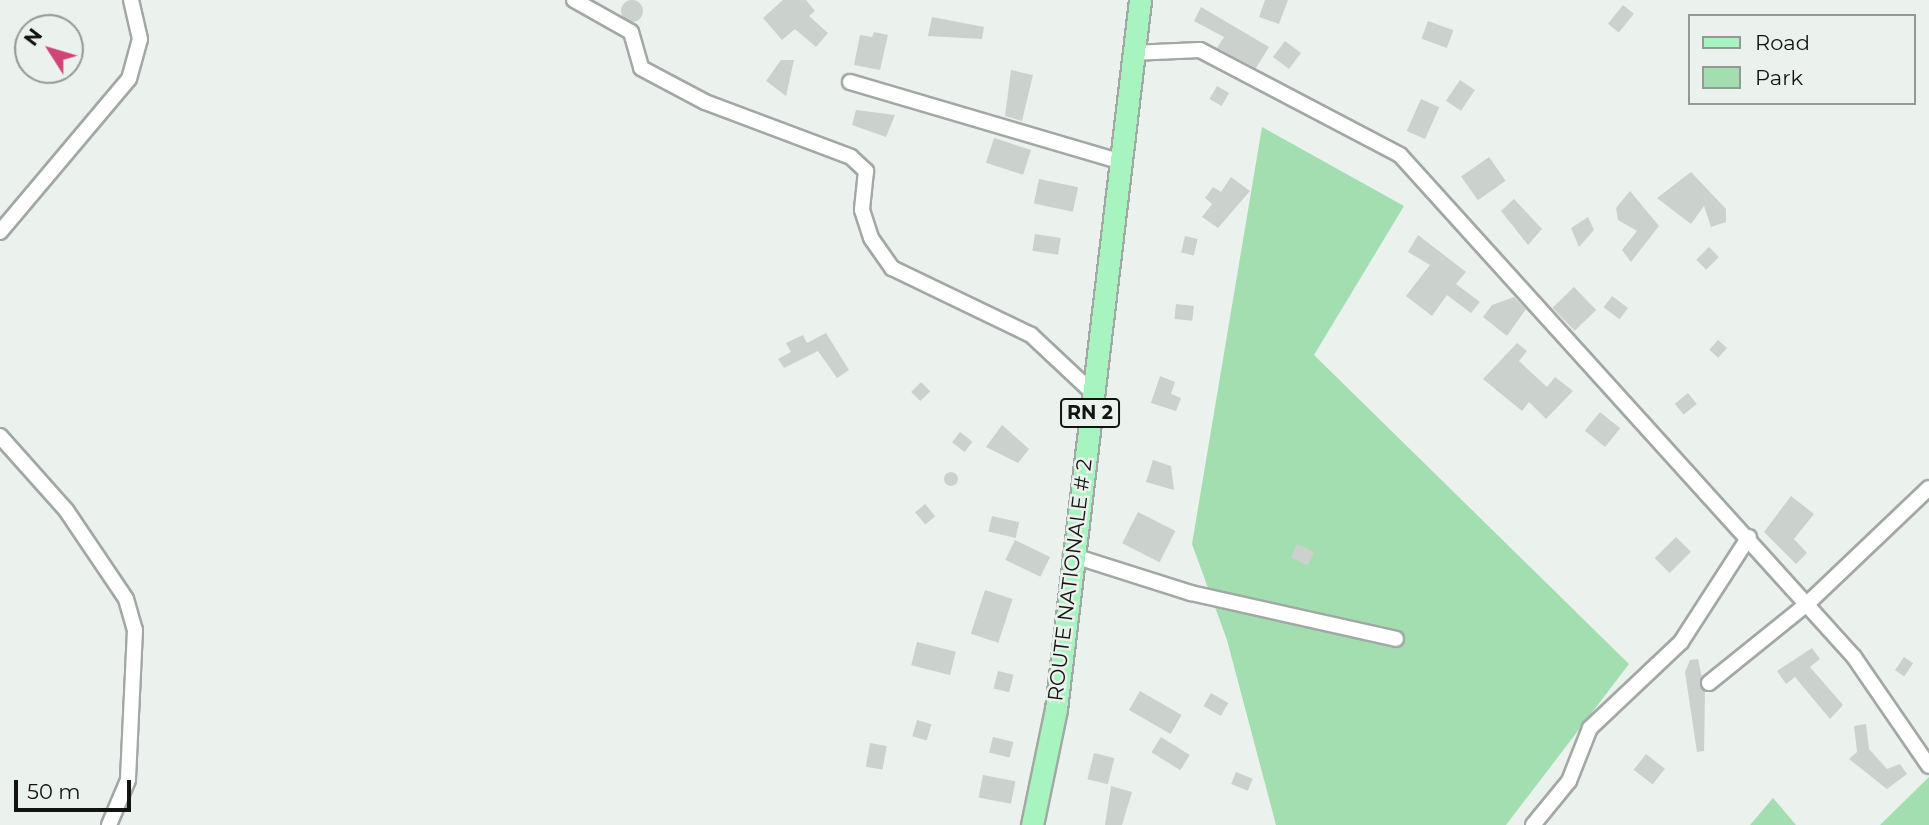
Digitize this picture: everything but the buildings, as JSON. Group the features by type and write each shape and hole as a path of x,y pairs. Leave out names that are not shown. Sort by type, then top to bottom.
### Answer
{"main road":[{"name":"ROUTE NATIONALE # 2","path":"1032,825 1056,709 1071,555 1140,0"}],"street":[{"path":"0,232 129,79 140,39 131,0"},
{"path":"574,0 631,32 642,68 705,102 851,157 866,171 862,211 871,238 892,268 1031,335 1093,393"},
{"path":"1132,53 1200,50 1399,155 1749,537 1854,657 1929,766"},
{"path":"850,82 1119,161"},
{"path":"0,436 66,510 125,599 135,630 128,780 109,825"},
{"path":"1710,683 1807,604 1929,488"},
{"path":"1533,825 1569,781 1590,729 1681,642 1749,537"},
{"path":"1071,555 1191,593 1396,639"}],"green space":[{"path":"1262,127 1404,206 1314,355 1629,664 1506,825 1276,825 1227,640 1192,544"},
{"path":"1929,777 1929,825 1880,825"},
{"path":"1773,798 1796,825 1750,825"}]}
